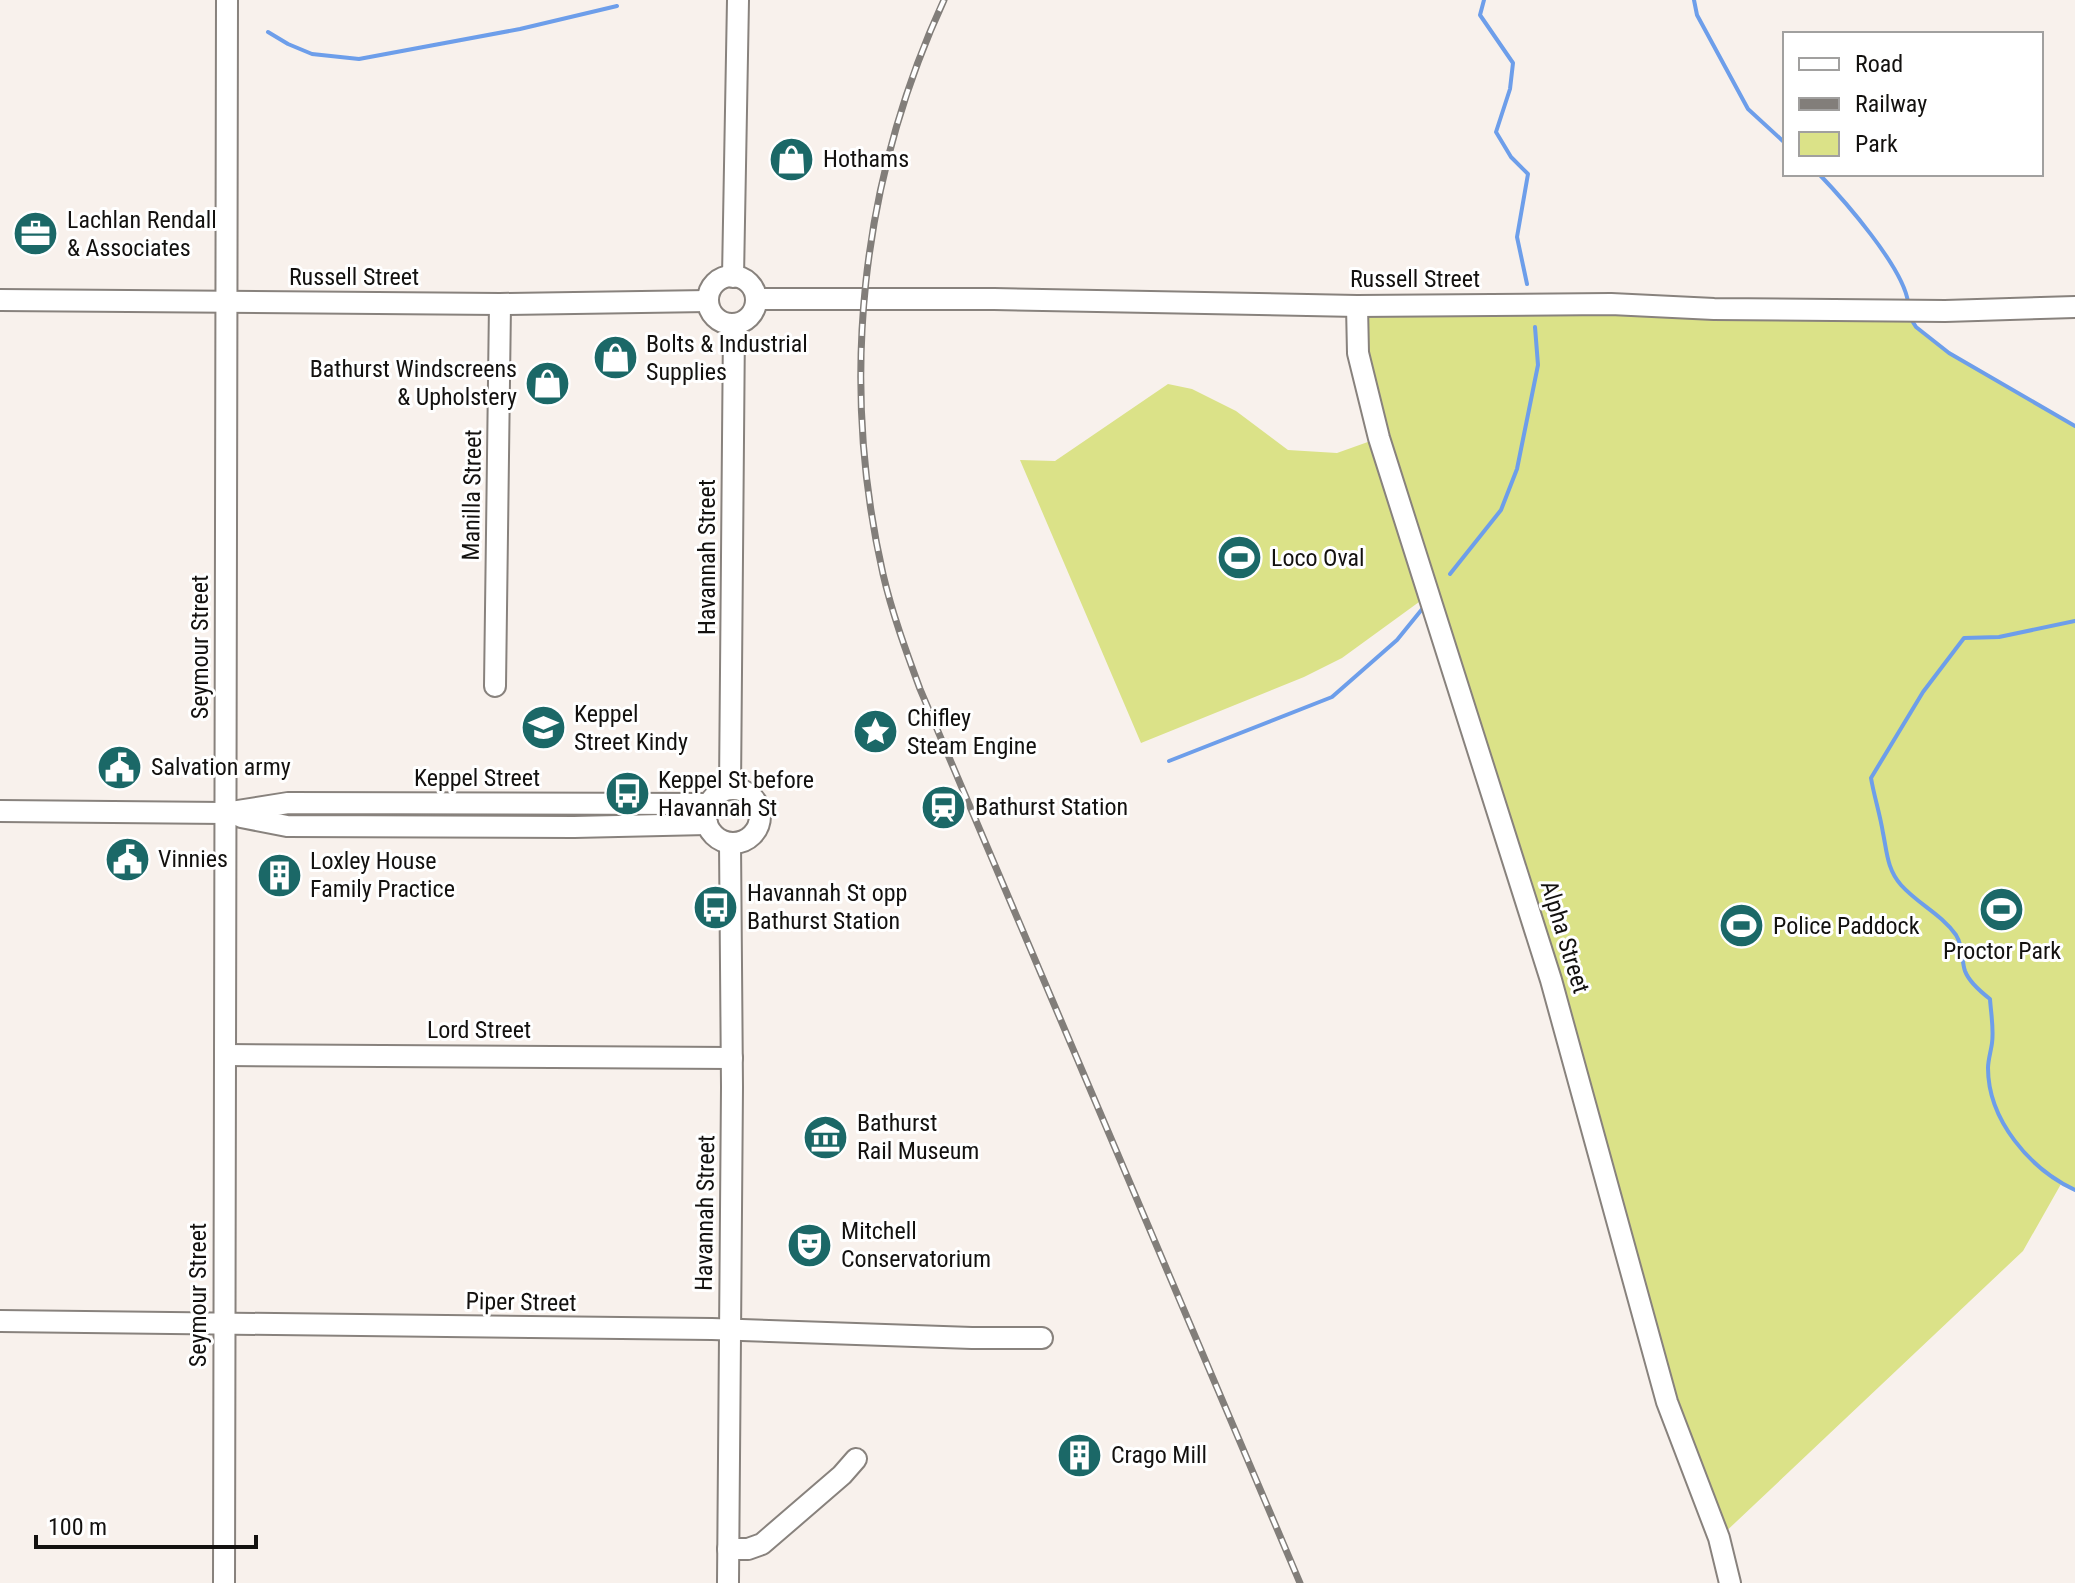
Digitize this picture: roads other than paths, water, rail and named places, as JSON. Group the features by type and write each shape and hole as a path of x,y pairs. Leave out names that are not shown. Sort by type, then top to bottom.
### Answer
{"street":[{"name":"Seymour Street","path":"224,1583 227,0"},
{"path":"733,277 738,0"},
{"path":"733,277 751,286 756,299 747,319 734,325 715,317 708,301 716,283 733,277"},
{"name":"Russell Street","path":"756,299 994,299 1357,306 1611,304 1714,309 1945,311 2075,307"},
{"name":"Russell Street","path":"0,300 500,304 708,301"},
{"name":"Manilla Street","path":"495,686 500,304"},
{"name":"Alpha Street","path":"1357,306 1358,353 1379,438 1551,980 1667,1402 1719,1538 1730,1583"},
{"name":"Havannah Street","path":"730,788 734,325"},
{"path":"730,788 747,792 758,804 760,822 751,836 738,843 730,843 718,839 708,814 720,792 730,788"},
{"name":"Keppel Street","path":"0,811 225,813 288,803 575,804 708,814"},
{"path":"378,804 379,826"},
{"path":"574,827 575,804"},
{"name":"Keppel Street","path":"225,813 287,826 574,827 708,814"},
{"name":"Havannah Street","path":"728,1583 732,1058 730,843"},
{"name":"Lord Street","path":"225,1055 732,1058"},
{"name":"Piper Street","path":"0,1321 729,1330 1042,1338"},
{"path":"728,1549 748,1549 762,1544 842,1475 856,1459"}],"waterway":[{"path":"1484,0 1480,15 1513,63 1510,89 1496,132 1511,157 1528,174 1517,237 1527,284"},
{"path":"1694,0 1697,15 1748,109 1783,141"},
{"path":"268,32 312,54 359,59 520,29 617,6"},
{"path":"1821,176 1884,253 1896,271 1908,302"},
{"path":"1911,319 1916,327 1949,353 2075,426"},
{"path":"1450,574 1501,510 1517,469 1538,365 1535,327"},
{"path":"1169,761 1332,697 1397,640 1423,608"},
{"path":"2075,621 1999,637 1964,638 1923,692 1871,778 1893,873 1908,892 1956,935 1967,975 1990,999 1993,1032 1988,1065 1995,1106 2015,1141 2028,1156 2058,1181 2075,1190"}],"railway":[{"path":"944,0 916,68 893,138 877,210 866,282 861,355 862,428 870,501 883,574 920,689 1300,1583"}],"place":[{"name":"Hothams","path":"792,159"},
{"name":"Lachlan Rendall & Associates","path":"36,234"},
{"name":"Bolts & Industrial Supplies","path":"615,358"},
{"name":"Bathurst Windscreens & Upholstery","path":"548,383"},
{"name":"Loco Oval","path":"1240,558"},
{"name":"Keppel Street Kindy","path":"543,728"},
{"name":"Chifley Steam Engine","path":"876,732"},
{"name":"Salvation army","path":"120,767"},
{"name":"Keppel St before Havannah St","path":"627,794"},
{"name":"Bathurst Station","path":"944,807"},
{"name":"Vinnies","path":"127,859"},
{"name":"Loxley House Family Practice","path":"279,875"},
{"name":"Havannah St opp Bathurst Station","path":"716,907"},
{"name":"Proctor Park","path":"2002,909"},
{"name":"Police Paddock","path":"1742,926"},
{"name":"Bathurst Rail Museum","path":"826,1137"},
{"name":"Mitchell Conservatorium","path":"810,1245"},
{"name":"Crago Mill","path":"1080,1455"}]}
